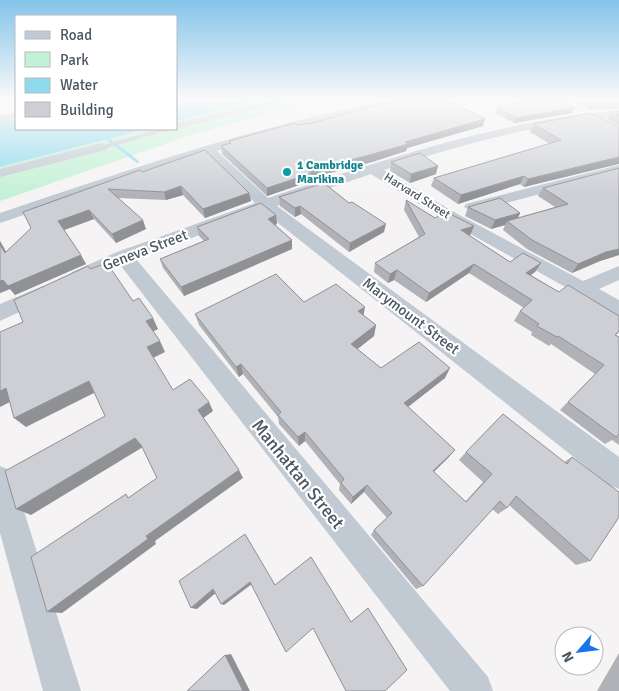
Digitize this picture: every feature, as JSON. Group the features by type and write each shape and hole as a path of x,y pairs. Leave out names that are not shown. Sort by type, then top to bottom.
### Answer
{"street":[{"path":"0,174 155,132"},
{"path":"0,218 208,150 270,132"},
{"name":"Geneva Street","path":"0,313 123,256 265,204 374,168 500,132"},
{"name":"Marymount Street","path":"208,150 265,204 619,476"},
{"name":"Harvard Street","path":"374,168 446,214 619,309"},
{"path":"446,214 619,169"},
{"name":"Manhattan Street","path":"123,256 474,691"},
{"path":"583,290 619,272"},
{"path":"0,480 62,691"}],"green space":[{"path":"134,132 200,132 0,201 0,167"}],"water":[{"path":"0,132 134,132 0,167"}],"building":[{"path":"261,132 439,132 405,142 408,144 308,171 312,173 267,188 221,146 231,143 229,141"},
{"path":"547,132 619,132 619,157 528,179 524,176 461,195 434,178 561,140"},
{"path":"205,150 249,193 203,209 181,186 164,192 108,189 143,220 112,234 89,210 58,221 81,255 8,286 3,280 0,281 0,245 5,253 31,228 23,212 140,170 142,172"},
{"path":"420,153 438,166 411,174 391,162"},
{"path":"619,168 619,249 606,252 578,264 532,240 507,221 568,204 543,188"},
{"path":"324,183 349,203 352,202 386,224 350,243 300,206 295,208 279,197"},
{"path":"500,198 520,213 495,220 468,207"},
{"path":"406,200 435,218 446,212 474,226 461,230 510,262 523,253 541,263 526,273 559,292 568,285 619,316 619,331 615,335 619,337 619,434 616,437 568,402 604,365 558,336 537,326 539,324 520,311 532,300 474,264 429,293 397,270 390,274 375,263 425,234"},
{"path":"261,203 276,215 268,219 292,240 181,287 160,259 209,239 197,227"},
{"path":"107,263 133,301 139,298 153,318 146,321 160,341 147,347 173,390 190,379 209,402 198,410 239,470 146,536 148,539 47,612 31,557 126,494 128,498 157,478 141,445 135,438 16,509 5,471 105,416 89,381 14,418 6,388 0,391 0,332 23,322 14,300 88,266 90,269"},
{"path":"276,274 304,302 336,284 365,307 358,311 376,325 351,344 381,368 419,342 450,368 404,403 455,450 433,471 466,502 492,474 466,452 503,414 567,464 572,457 619,492 619,517 590,561 516,496 507,508 500,501 423,586 374,530 392,513 367,485 353,497 341,483 344,479 305,432 298,437 278,415 281,412 241,364 236,367 195,314"},
{"path":"245,534 275,585 311,557 351,622 368,608 407,670 385,691 346,691 313,628 286,652 250,582 221,604 213,589 191,608 179,581"},
{"path":"225,655 243,691 187,691"}],"waterway":[{"path":"104,132 108,139 138,162"}],"place":[{"name":"1 Cambridge Marikina","path":"287,172"}]}
